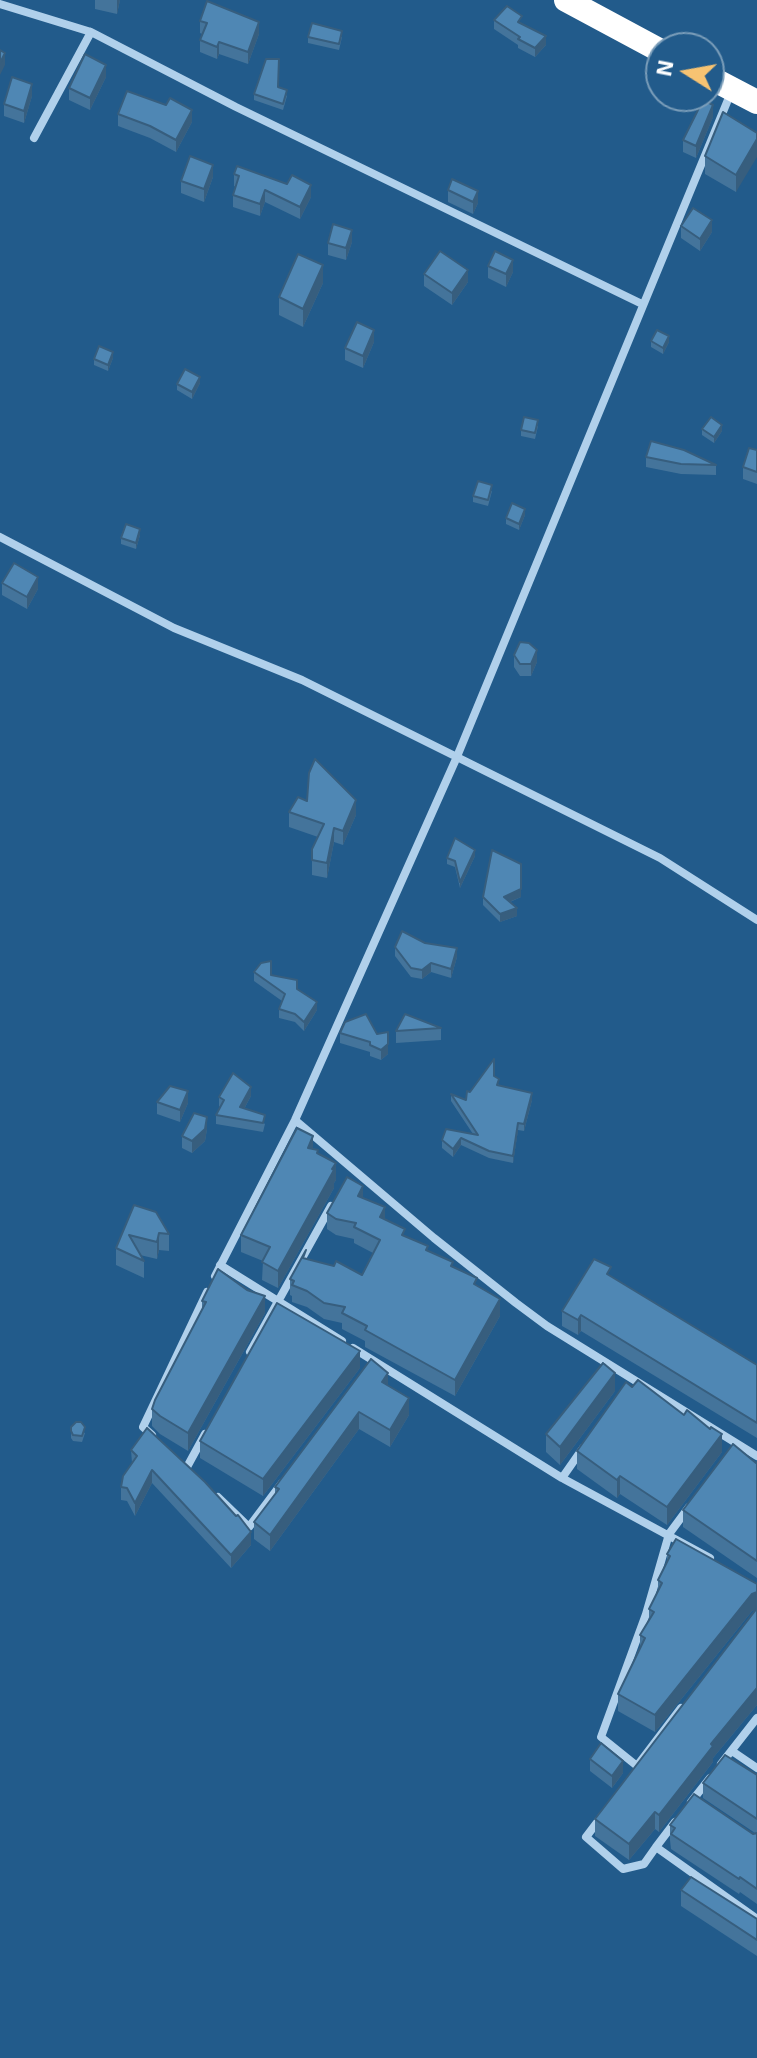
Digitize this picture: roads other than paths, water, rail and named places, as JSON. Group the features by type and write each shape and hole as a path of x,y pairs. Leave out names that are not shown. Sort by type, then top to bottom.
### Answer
{"highway":[{"path":"566,0 645,42"},
{"path":"725,85 757,102"}],"street":[{"path":"0,4 91,32 236,107 642,304"},
{"path":"34,138 91,32"},
{"path":"165,1447 143,1427 220,1265 295,1120 456,759 732,89"},
{"path":"0,537 174,628 302,680 660,858 757,920"},
{"path":"295,1120 516,1303 757,1456"},
{"path":"346,1181 353,1168"},
{"path":"248,1356 338,1194"},
{"path":"220,1265 562,1478 719,1564"},
{"path":"364,1374 374,1361"},
{"path":"624,1392 632,1379"},
{"path":"187,1467 210,1425"},
{"path":"562,1478 589,1441"},
{"path":"729,1453 738,1442"},
{"path":"176,1457 197,1477"},
{"path":"208,1487 249,1527 287,1476"},
{"path":"637,1766 601,1737 646,1614 669,1534 695,1499"},
{"path":"628,1778 689,1697"},
{"path":"611,1802 586,1837 623,1869 644,1864 757,1718"},
{"path":"732,1751 757,1768"},
{"path":"693,1800 705,1809"},
{"path":"656,1847 757,1919"}]}
